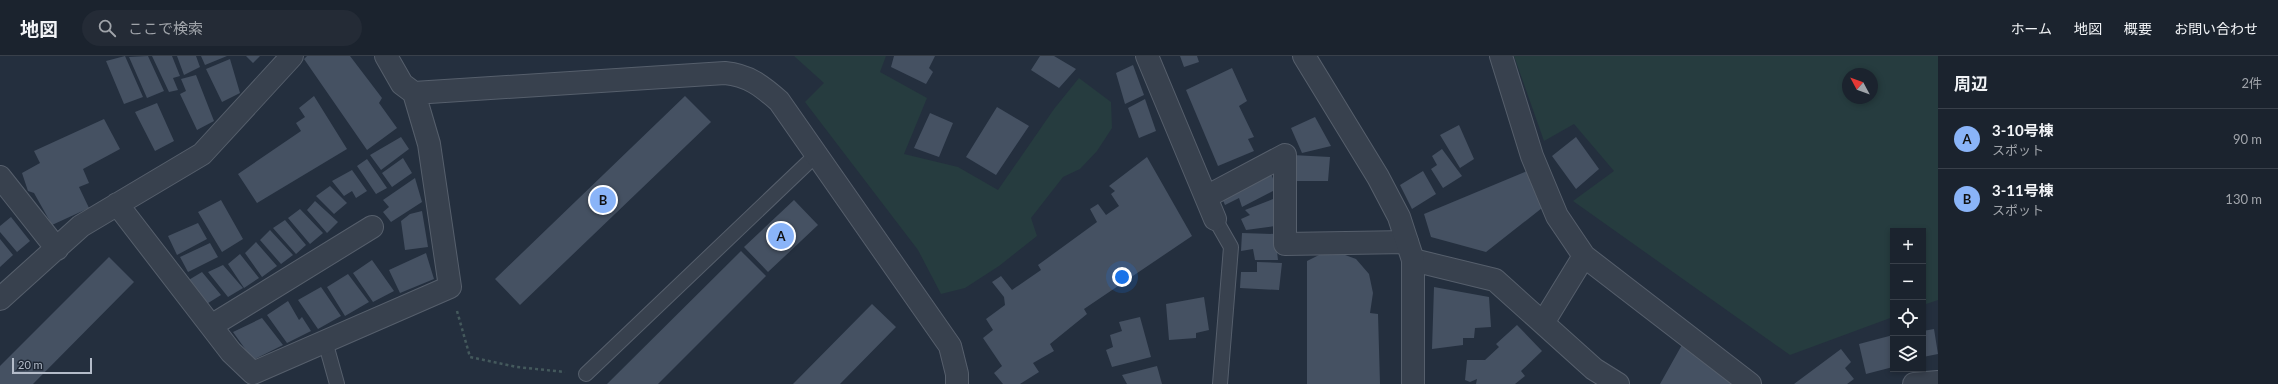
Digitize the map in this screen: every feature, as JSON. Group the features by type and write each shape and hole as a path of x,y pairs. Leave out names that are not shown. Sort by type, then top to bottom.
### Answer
{"street":[{"path":"0,299 57,250 82,226 117,204 156,183 202,154 292,56"},
{"path":"117,204 231,352 253,373 450,287 429,144 414,93 402,84 386,56"},
{"path":"1147,56 1215,219"},
{"path":"1304,56 1378,177 1399,217 1410,251 1413,384"},
{"path":"1501,56 1532,156 1554,210 1584,256 1750,384"},
{"path":"414,93 738,74 756,81 779,101 950,346 957,374 957,384"},
{"path":"1206,197 1285,155 1285,244 1410,251 1495,280 1594,369 1618,384"},
{"path":"0,177 57,250"},
{"path":"211,326 372,227"},
{"path":"1542,323 1584,256"},
{"path":"1914,384 1938,382"}],"lane":[{"path":"586,374 816,155"},
{"path":"1215,219 1230,247 1220,384"},
{"path":"325,341 337,384"}],"path":[{"path":"450,287 470,357 517,367 586,374"}],"green space":[{"path":"794,56 886,56 880,72 927,98 904,154 958,167 998,190 1054,109 1079,78 1111,102 1112,128 1097,151 1080,169 1063,177 1031,218 1037,236 999,266 965,288 941,294 918,250 805,102 824,83"},
{"path":"1514,56 1938,56 1938,300 1926,304 1926,228 1890,228 1890,318 1790,355 1573,201 1614,171 1574,124 1544,141"}],"building":[{"path":"125,56 143,97 124,104 106,61"},
{"path":"148,56 164,91 147,98 129,57"},
{"path":"152,56 172,56 180,76 173,78 178,90 169,92"},
{"path":"177,56 196,56 200,67 184,75"},
{"path":"201,56 227,56 205,65"},
{"path":"246,56 260,56 253,63"},
{"path":"307,56 350,56 382,98 379,103 397,128 367,150 304,59"},
{"path":"894,56 935,56 929,68 933,72 926,84 891,67"},
{"path":"1040,56 1054,56 1076,69 1059,88 1031,70"},
{"path":"1180,56 1197,56 1199,62 1184,67"},
{"path":"230,59 240,93 222,102 206,69"},
{"path":"1133,65 1144,95 1125,104 1116,73"},
{"path":"1232,68 1247,101 1239,106 1254,137 1248,139 1254,151 1218,166 1186,90"},
{"path":"196,75 214,121 197,130 180,94 186,91 181,79"},
{"path":"314,96 347,149 257,203 238,174 301,131 296,123 305,117 299,108"},
{"path":"685,96 711,122 520,305 495,279"},
{"path":"1145,99 1156,131 1139,138 1128,108"},
{"path":"157,103 174,141 155,151 135,112"},
{"path":"997,107 1029,126 996,175 966,157"},
{"path":"930,113 953,123 939,157 914,148"},
{"path":"1315,117 1331,146 1302,153 1291,128"},
{"path":"104,119 120,149 83,169 89,183 79,187 89,208 52,225 34,193 28,191 22,173 40,163 34,151"},
{"path":"1459,125 1474,159 1460,168 1440,135"},
{"path":"401,137 409,149 381,170 370,155"},
{"path":"1576,137 1599,169 1576,189 1552,156"},
{"path":"1442,149 1462,176 1443,188 1431,169 1437,165 1432,156"},
{"path":"1292,155 1330,157 1328,181 1293,181"},
{"path":"1147,157 1192,236 1084,309 1087,314 1050,344 1054,351 1033,363 1039,372 1020,384 1003,384 994,373 1002,366 983,338 993,330 986,319 1005,305 1004,297 992,282 1001,276 1012,290 1041,270 1038,265 1097,222 1090,209 1098,204 1106,215 1119,206 1111,194 1115,191 1109,186"},
{"path":"403,158 412,173 392,187 382,173"},
{"path":"367,159 387,188 376,194 357,166"},
{"path":"352,170 367,191 356,198 352,191 344,196 332,181"},
{"path":"1270,171 1277,189 1242,207 1239,198 1225,205 1221,196"},
{"path":"1423,171 1436,194 1412,209 1400,185"},
{"path":"1527,171 1542,208 1486,252 1431,237 1424,214"},
{"path":"415,178 422,202 391,222 383,212 389,207 383,200"},
{"path":"330,186 347,203 334,214 316,196"},
{"path":"1273,199 1275,226 1246,230 1241,219 1250,215 1245,210"},
{"path":"221,200 243,239 222,252 198,212"},
{"path":"794,200 818,225 768,272 744,247"},
{"path":"315,201 338,222 327,233 307,210"},
{"path":"300,209 323,233 310,244 288,218"},
{"path":"422,211 428,247 405,250 401,221 410,214"},
{"path":"11,217 30,241 17,252 0,232 0,226"},
{"path":"285,220 306,245 296,254 273,228"},
{"path":"198,223 207,239 177,255 168,236"},
{"path":"270,230 293,255 281,264 260,240"},
{"path":"1242,233 1275,234 1278,260 1255,260 1253,249 1241,251"},
{"path":"0,239 13,255 0,267"},
{"path":"256,242 277,266 262,277 245,253"},
{"path":"210,243 218,257 188,272 180,257"},
{"path":"741,251 766,276 658,384 607,384"},
{"path":"1337,252 1356,259 1369,274 1373,293 1370,313 1378,314 1380,384 1307,384 1307,261 1323,253"},
{"path":"426,253 434,279 400,293 389,270"},
{"path":"240,254 259,278 244,288 228,264"},
{"path":"109,257 134,282 33,384 0,384 0,366"},
{"path":"372,260 394,291 373,302 353,273"},
{"path":"1257,262 1282,263 1279,290 1240,288 1241,272 1257,272"},
{"path":"223,265 243,288 228,297 208,272"},
{"path":"202,272 221,295 205,305 187,281"},
{"path":"348,274 369,302 345,316 327,287"},
{"path":"321,287 341,316 318,329 298,300"},
{"path":"1434,287 1489,297 1491,327 1475,328 1474,338 1463,338 1463,345 1432,349"},
{"path":"1204,297 1209,330 1196,333 1196,338 1169,340 1166,304"},
{"path":"288,301 299,320 302,317 311,331 287,343 267,315"},
{"path":"872,304 896,327 840,384 793,384"},
{"path":"1140,317 1151,357 1112,367 1106,350 1113,347 1110,335 1122,331 1119,322"},
{"path":"262,318 283,345 253,360 233,332"},
{"path":"1517,325 1542,351 1521,371 1525,376 1515,384 1476,384 1477,379 1470,382 1465,380 1467,360 1485,360 1499,347 1496,344"},
{"path":"1934,329 1938,354 1926,356 1926,330"},
{"path":"1890,336 1890,368 1866,374 1859,344"},
{"path":"1683,343 1735,384 1660,384"},
{"path":"1841,349 1851,362 1845,368 1854,379 1847,384 1794,384"},
{"path":"1157,366 1162,384 1127,384 1122,375"}],"place":[{"name":"3-11号棟","path":"603,200"},
{"name":"3-10号棟","path":"781,236"}]}
